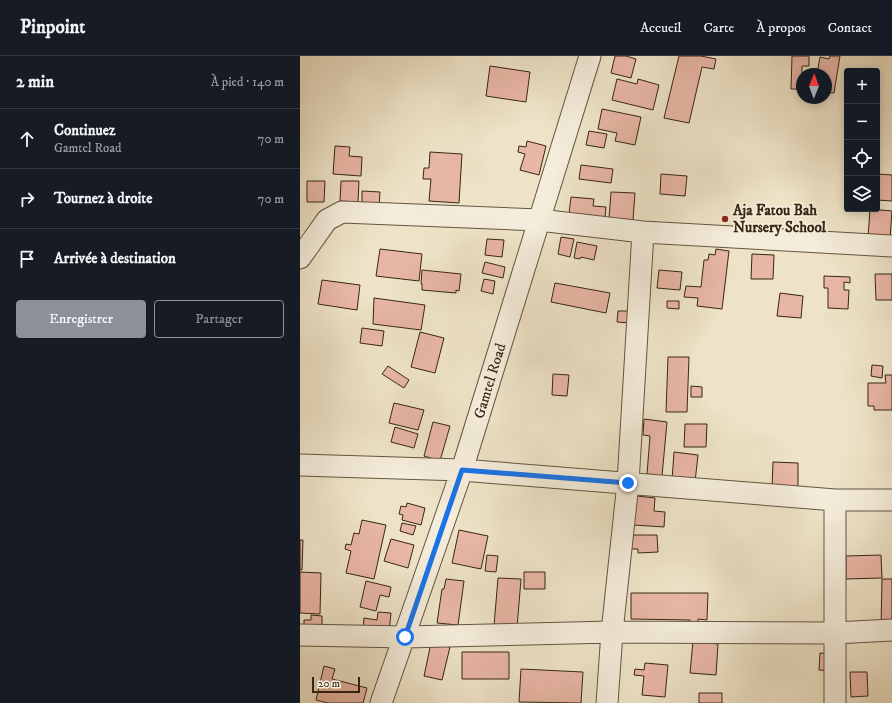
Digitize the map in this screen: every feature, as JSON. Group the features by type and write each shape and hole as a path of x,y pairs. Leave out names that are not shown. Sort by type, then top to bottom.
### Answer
{"street":[{"name":"Gamtel Road","path":"381,703 462,470 590,56"},
{"path":"300,258 327,220 342,212 539,220 644,232 892,246"},
{"path":"607,703 612,632 628,483 644,232"},
{"path":"300,465 462,470 835,500 892,500"},
{"path":"835,500 835,703"},
{"path":"300,635 405,637 612,632 835,633 892,630"}],"building":[{"path":"615,56 626,56 636,59 631,78 611,73"},
{"path":"679,56 701,56 716,59 714,69 702,67 689,123 664,118"},
{"path":"792,56 809,56 809,66 796,68 796,89 791,89"},
{"path":"830,56 840,56 834,93 832,93 832,68 818,68 820,57 829,59"},
{"path":"490,66 530,72 526,102 486,96"},
{"path":"617,79 637,84 638,79 659,85 653,110 612,100"},
{"path":"602,109 641,117 635,145 615,141 617,133 598,129"},
{"path":"589,131 607,134 604,148 586,145"},
{"path":"527,141 546,146 539,175 520,170 525,154 518,152 519,146 526,147"},
{"path":"335,146 350,147 349,156 362,157 361,176 333,174"},
{"path":"430,152 462,154 459,203 429,201 431,179 423,179 424,168 429,168"},
{"path":"581,165 613,169 611,183 579,179"},
{"path":"661,174 687,176 685,196 660,194"},
{"path":"880,174 892,175 892,201 880,200"},
{"path":"307,181 325,181 324,202 307,202"},
{"path":"341,181 359,181 358,202 340,201"},
{"path":"362,191 380,192 379,207 362,206"},
{"path":"611,192 635,193 633,220 609,218"},
{"path":"571,197 594,199 593,206 606,207 605,218 569,214"},
{"path":"880,210 892,211 890,239 868,238 870,212 880,212"},
{"path":"561,237 574,239 570,257 558,254"},
{"path":"487,239 504,240 502,257 485,255"},
{"path":"577,242 597,246 594,260 581,257 580,259 574,258"},
{"path":"380,249 422,254 419,281 376,276"},
{"path":"716,249 729,251 722,309 697,306 698,298 684,297 686,286 701,287 704,260 708,260 709,254 715,255"},
{"path":"752,254 774,255 773,279 751,279"},
{"path":"485,262 505,267 503,278 482,273"},
{"path":"422,270 461,274 459,291 456,290 456,293 422,290"},
{"path":"659,270 682,272 680,290 657,288"},
{"path":"875,274 892,274 892,300 876,300"},
{"path":"824,276 850,277 850,283 844,282 844,290 849,290 848,309 828,308 828,288 824,288"},
{"path":"484,279 495,281 493,294 481,291"},
{"path":"322,280 360,285 357,310 318,304"},
{"path":"555,283 610,293 606,313 551,302"},
{"path":"780,293 803,296 801,318 777,316"},
{"path":"374,298 425,305 421,330 373,324"},
{"path":"667,301 679,301 679,309 667,308"},
{"path":"618,311 630,311 630,323 617,322"},
{"path":"362,328 384,331 382,346 360,343"},
{"path":"420,332 444,338 435,373 411,367"},
{"path":"668,357 689,357 687,412 666,412"},
{"path":"872,365 883,366 882,378 871,376"},
{"path":"388,366 409,380 404,388 382,374"},
{"path":"553,374 569,375 567,396 552,395"},
{"path":"885,375 892,375 892,410 874,410 874,406 868,406 868,383 886,383"},
{"path":"691,386 702,387 702,397 691,397"},
{"path":"394,403 424,410 418,430 389,423"},
{"path":"644,419 667,422 662,476 647,474 650,436 643,435"},
{"path":"433,422 450,426 440,461 424,456"},
{"path":"685,424 707,424 706,447 684,447"},
{"path":"395,427 418,434 414,448 391,442"},
{"path":"674,452 698,455 695,482 672,480"},
{"path":"773,462 798,463 798,487 772,487"},
{"path":"637,496 655,498 654,511 665,512 664,527 634,525"},
{"path":"407,503 425,508 421,525 402,520 403,515 399,514 401,506 406,507"},
{"path":"362,520 386,525 374,579 346,573 351,551 345,549 346,544 351,545 354,533 359,534"},
{"path":"402,523 416,526 413,535 400,531"},
{"path":"459,530 488,536 481,569 452,563"},
{"path":"631,535 657,535 658,552 638,553 638,549 631,549"},
{"path":"391,539 414,545 408,568 384,561"},
{"path":"300,540 303,540 302,570 300,570"},
{"path":"487,555 498,556 496,572 485,571"},
{"path":"881,555 882,578 846,579 846,556"},
{"path":"300,572 321,573 320,614 300,613"},
{"path":"524,572 545,572 545,589 524,589"},
{"path":"498,578 521,579 517,628 494,626"},
{"path":"446,579 464,581 458,625 437,623 442,589 444,589"},
{"path":"882,579 892,579 892,628 881,628"},
{"path":"366,581 391,587 389,597 380,595 376,611 360,607"},
{"path":"631,593 708,593 707,620 698,619 698,627 690,627 690,620 631,619"},
{"path":"378,612 391,613 389,632 363,630 364,618 377,620"},
{"path":"311,615 322,616 322,631 304,631 304,620 311,620"},
{"path":"693,641 718,644 716,675 690,673"},
{"path":"431,643 450,647 442,680 424,676"},
{"path":"462,652 509,652 509,679 462,679"},
{"path":"820,653 832,654 831,671 819,670"},
{"path":"645,663 668,665 665,697 642,695 644,676 634,675 635,669 644,670"},
{"path":"324,666 335,669 332,679 367,688 363,703 328,703 316,700"},
{"path":"521,669 583,672 581,703 519,702"},
{"path":"850,672 867,672 868,696 851,697"},
{"path":"699,693 722,693 722,703 699,703"}],"place":[{"name":"Aja Fatou Bah Nursery School","path":"725,219"}],"route":[{"path":"405,637 462,470 628,483"}]}
